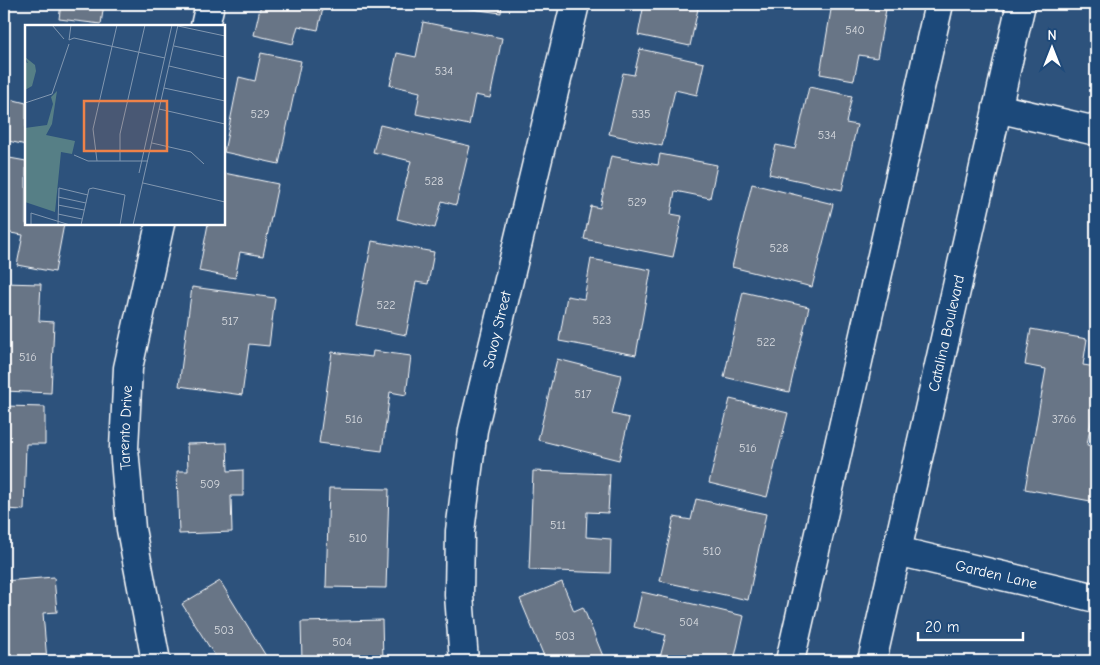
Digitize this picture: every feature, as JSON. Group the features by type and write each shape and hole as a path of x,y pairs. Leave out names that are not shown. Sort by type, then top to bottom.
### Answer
{"street":[{"path":"205,25 210,4"},
{"name":"Savoy Street","path":"464,661 459,595 460,531 473,430 575,4"},
{"path":"790,661 939,4"},
{"name":"Catalina Boulevard","path":"872,661 1021,4"},
{"path":"997,108 1096,130"},
{"name":"Tarento Drive","path":"156,661 131,529 124,448 128,368 160,225"},
{"name":"Garden Lane","path":"897,551 1096,598"}],"building":[{"path":"61,4 104,4 101,24 59,19"},
{"path":"261,4 324,4 318,30 298,26 293,44 254,35"},
{"path":"434,4 502,4 501,13"},
{"path":"644,4 699,4 690,46 638,35"},
{"path":"832,4 887,4 877,58 859,55 854,80 820,74"},
{"path":"423,22 502,38 490,98 475,95 469,125 416,114 420,92 390,85 397,53 416,57"},
{"path":"640,49 704,63 697,95 675,90 662,146 609,134 623,73 634,75"},
{"path":"261,53 301,61 279,164 225,152 239,77 255,81"},
{"path":"809,87 852,96 846,123 857,125 842,190 769,174 776,145 795,149"},
{"path":"10,99 25,103 25,145 4,140 4,127"},
{"path":"380,125 470,146 456,205 442,201 435,228 397,219 411,161 373,152"},
{"path":"660,154 717,165 710,198 675,191 671,214 682,216 673,257 584,239 591,206 600,208 611,156 658,165"},
{"path":"4,157 25,161 25,225 64,225 55,272 17,265 23,235 4,232"},
{"path":"225,173 278,184 263,256 240,252 235,278 199,271 208,225 225,225"},
{"path":"752,184 833,204 812,287 732,267"},
{"path":"372,241 434,252 428,284 416,282 406,335 356,325"},
{"path":"591,259 651,270 636,355 559,341 567,296 584,299"},
{"path":"4,283 41,284 39,321 54,322 51,393 4,391"},
{"path":"192,287 275,298 269,346 249,344 242,395 179,386"},
{"path":"743,292 809,307 789,392 724,377"},
{"path":"1031,329 1087,339 1083,365 1096,367 1096,394 1087,445 1096,447 1096,502 1025,489 1046,369 1025,365"},
{"path":"373,351 411,356 406,395 390,392 382,451 319,443 332,352 372,357"},
{"path":"557,359 621,375 612,414 629,418 619,460 538,440"},
{"path":"730,399 788,413 767,497 709,483"},
{"path":"4,406 45,407 45,444 26,444 24,510 4,509"},
{"path":"227,443 228,471 243,470 243,496 231,496 232,532 179,534 177,471 188,471 187,444"},
{"path":"533,471 610,474 608,513 587,512 586,537 611,539 610,573 529,570"},
{"path":"329,488 389,489 386,588 326,587"},
{"path":"696,499 766,514 748,600 660,581 674,517 691,520"},
{"path":"54,577 57,612 43,613 47,661 4,661 4,581"},
{"path":"220,581 269,661 206,661 215,656 182,604"},
{"path":"562,582 574,611 583,607 605,661 546,661 520,599"},
{"path":"642,592 744,616 734,661 659,661 666,635 634,627"},
{"path":"382,620 383,661 302,661 301,622"}]}
